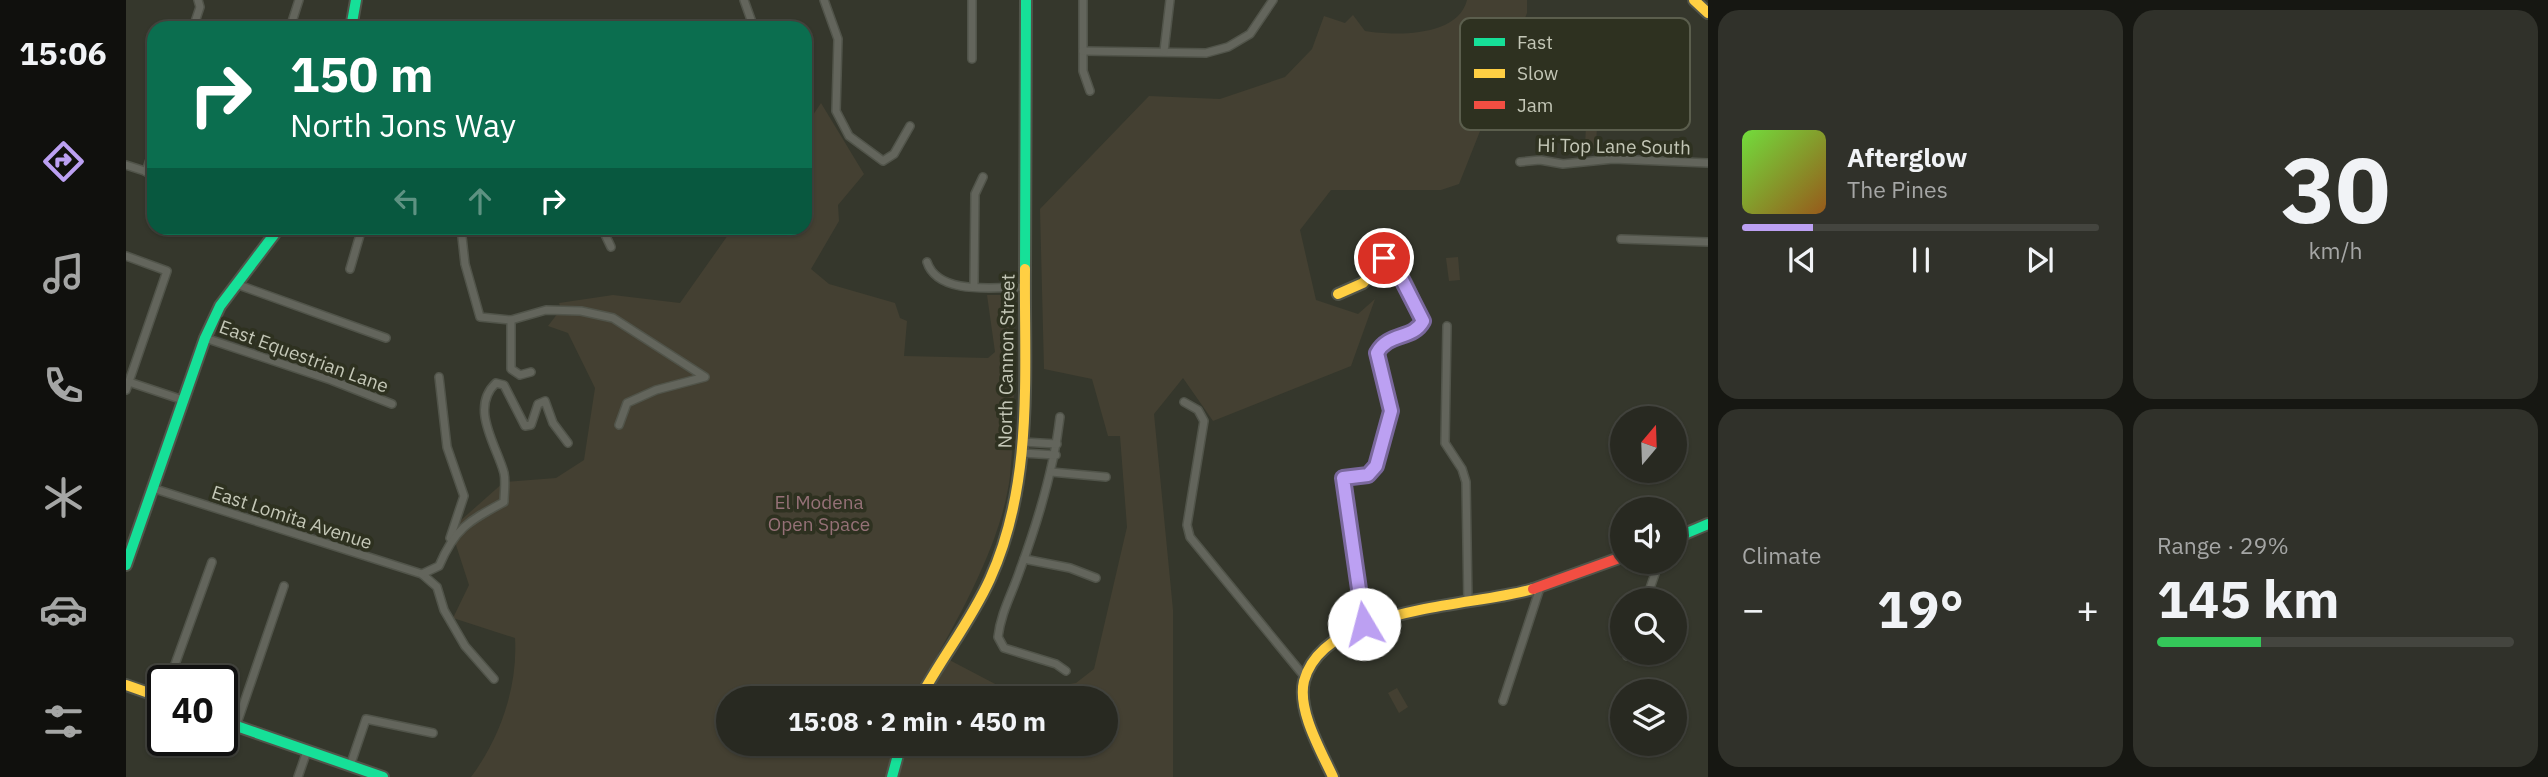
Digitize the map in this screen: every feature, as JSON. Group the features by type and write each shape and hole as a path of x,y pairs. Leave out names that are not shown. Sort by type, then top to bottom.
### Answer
{"street":[{"path":"196,21 200,7 198,0"},
{"path":"292,21 299,0"},
{"path":"352,21 356,0"},
{"path":"744,0 752,21"},
{"path":"824,0 838,39 836,111 849,136 883,160 894,154 910,127"},
{"path":"972,0 972,59"},
{"name":"North Cannon Street","path":"927,686 992,576 1011,522 1023,447 1026,0"},
{"path":"1083,0 1083,71 1090,92"},
{"path":"1164,51 1170,0"},
{"path":"1083,51 1206,53 1228,47 1250,34 1273,0"},
{"path":"1694,0 1708,13"},
{"name":"Hi Top Lane South","path":"1520,162 1540,160 1563,164 1613,159 1708,163"},
{"path":"126,164 147,172"},
{"path":"974,286 975,194 983,177"},
{"path":"126,565 205,338 220,306 274,235"},
{"path":"350,269 360,235"},
{"path":"462,235 475,309 480,317 511,320 546,310 580,311 613,318 705,377 656,390 627,403 619,425"},
{"path":"605,235 611,247"},
{"path":"1621,239 1708,242"},
{"path":"126,256 167,271 126,390"},
{"path":"1338,294 1363,283 1384,258 1391,260 1423,321 1413,333 1386,341 1377,353 1391,419 1376,466 1368,475 1343,478 1364,624"},
{"path":"927,262 939,279 953,285 1024,287"},
{"path":"236,284 386,338"},
{"path":"511,320 511,369 520,375 531,372"},
{"path":"1447,326 1445,443 1462,469 1466,482 1468,603"},
{"name":"East Equestrian Lane","path":"205,338 331,380 392,404"},
{"path":"439,377 447,447 464,496 439,566 422,574 437,587 444,610 465,646 494,679"},
{"path":"129,382 183,400"},
{"path":"449,542 466,523 504,502 504,474 487,435 486,400 489,389 496,383 504,385 525,426 531,425 538,404 545,401 553,423 568,443"},
{"path":"1184,402 1198,410 1204,421 1188,530 1197,548 1304,676"},
{"path":"1060,417 1056,455 1024,559 1001,616 998,637 1000,645 1056,664 1066,671"},
{"path":"1023,447 1057,444"},
{"path":"1023,447 1056,455"},
{"path":"1051,472 1106,477"},
{"name":"East Lomita Avenue","path":"152,488 422,574"},
{"path":"1687,533 1708,524"},
{"path":"1024,559 1070,568 1096,578"},
{"path":"1333,777 1303,712 1304,676 1314,657 1325,645 1341,633 1364,624 1541,585 1610,561"},
{"path":"175,665 212,562"},
{"path":"1503,701 1541,585"},
{"path":"238,720 284,586"},
{"path":"126,685 147,692"},
{"path":"350,766 366,719 433,733"},
{"path":"238,727 383,777"},
{"path":"298,777 307,751"},
{"path":"891,777 897,756"}],"green space":[{"name":"El Modena Open Space","path":"1467,0 1527,0 1525,18 1460,18 1460,130 1480,130 1459,184 1441,190 1331,190 1300,230 1316,300 1358,314 1375,299 1351,366 1213,421 1183,378 1154,414 1173,610 1173,777 471,777 491,746 505,711 513,675 515,638 453,618 469,585 455,542 460,521 504,482 556,478 584,460 595,388 568,333 548,326 561,309 559,303 613,295 680,303 728,235 812,235 812,116 821,103 864,174 838,205 839,221 811,269 829,284 895,303 900,318 907,321 904,356 988,358 995,352 987,295 1008,295 1015,300 1013,432 1006,498 1000,522 982,568 938,654 999,686 716,686 716,756 1118,756 1118,686 1063,686 1076,683 1094,669 1127,527 1120,436 1108,436 1092,379 1044,369 1040,209 1149,96 1220,99 1285,77 1312,49 1324,16 1345,23 1353,15 1365,31 1392,33 1424,31 1451,21 1461,12"},
{"path":"1586,130 1597,130 1596,148 1585,147"},
{"path":"1458,257 1460,280 1449,281 1446,258"},
{"path":"1397,688 1408,707 1399,713 1388,693"}],"traffic: fast":[{"path":"352,21 356,0"},
{"path":"1025,269 1026,0"},
{"path":"126,565 205,338 220,306 274,235"},
{"path":"1687,533 1708,524"},
{"path":"238,727 383,777"},
{"path":"892,777 898,756"}],"traffic: slow":[{"path":"1694,0 1708,13"},
{"path":"1338,294 1363,283 1384,258 1403,276 1423,321 1377,353 1382,372"},
{"path":"927,686 990,579 1014,504 1024,427 1025,269"},
{"path":"1333,777 1311,730 1304,705 1304,681 1317,656 1340,638 1369,624 1439,606 1533,589"},
{"path":"126,685 147,692"}],"traffic: jam":[{"path":"1364,624 1343,478 1368,475 1376,466 1391,411 1382,372"},
{"path":"1533,589 1610,561"}],"route":[{"path":"1364,624 1343,478 1368,475 1376,466 1391,419 1377,353 1386,341 1413,333 1423,321 1396,268 1391,260 1384,258"}]}
